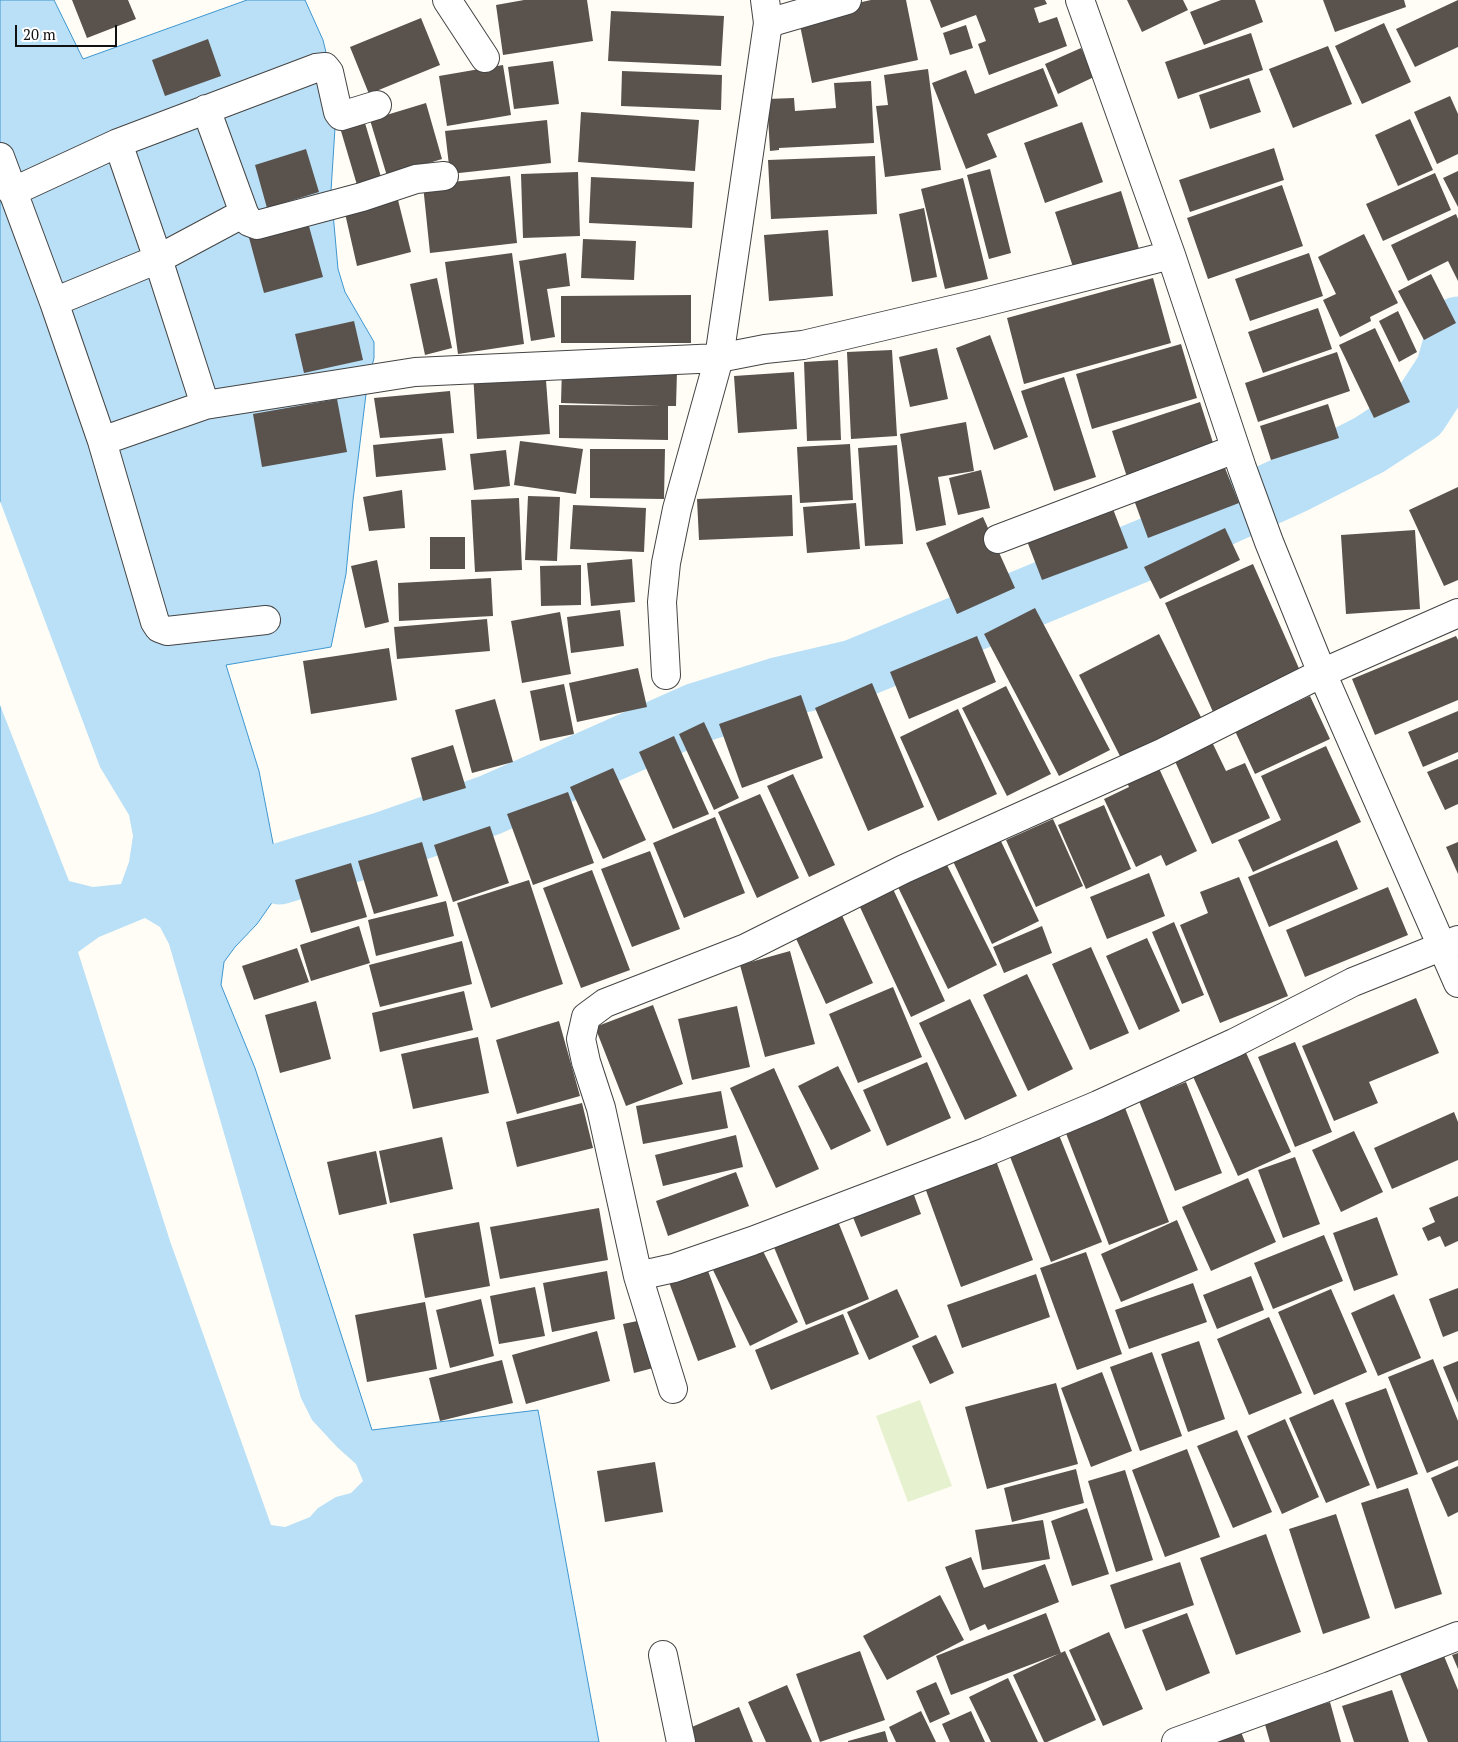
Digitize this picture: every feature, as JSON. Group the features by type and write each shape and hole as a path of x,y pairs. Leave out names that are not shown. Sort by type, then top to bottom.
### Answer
{"street":[{"path":"447,0 485,58"},
{"path":"666,675 662,602 666,563 677,509 719,358 766,11 847,0"},
{"path":"1080,0 1171,255 1239,459 1269,542 1322,673 1450,943 1458,983"},
{"path":"12,192 118,143 316,68 324,67 329,72 338,112 341,116 377,105"},
{"path":"206,109 244,213 249,222 257,225 362,197 416,179 444,176"},
{"path":"118,143 158,258 205,405"},
{"path":"0,157 54,302 102,441 155,622 159,628 167,631 266,620"},
{"path":"54,302 158,258 244,213"},
{"path":"102,441 205,405 415,372 719,358 803,344 986,302 1171,255"},
{"path":"998,539 1239,459"},
{"path":"673,1389 638,1276 601,1108 586,1062 581,1039 586,1017 605,1004 746,948 904,869 1162,753 1322,673 1458,613"},
{"path":"638,1276 674,1268 752,1241 986,1152 1098,1105 1234,1043 1353,982 1450,943"},
{"path":"1176,1742 1330,1686 1458,1636"},
{"path":"662,1655 681,1742"}],"green space":[{"path":"920,1400 952,1486 908,1502 876,1416"}],"water":[{"path":"0,0 54,0 83,59 247,0 305,0 323,40 332,77 336,112 331,191 338,269 345,292 374,342 374,358 367,386 346,574 331,647 226,665 259,771 279,874 278,894 257,924 235,947 224,962 221,985 255,1068 372,1430 538,1410 599,1742 0,1742"}],"pier":[{"path":"0,501 100,767 129,815 133,836 129,862 121,884 93,887 69,881 0,705"},
{"path":"145,918 160,927 169,944 301,1398 312,1420 356,1464 363,1481 351,1493 336,1497 318,1508 310,1517 285,1527 271,1525 170,1241 78,952 99,937"}],"building":[{"path":"72,0 128,0 136,19 87,38"},
{"path":"524,0 587,0 593,41 503,55 496,5"},
{"path":"871,0 906,0 918,60 812,83 798,16"},
{"path":"930,0 1045,0 1047,4 1034,8 1039,23 1057,17 1067,46 989,75 978,44 986,41 976,15 941,28"},
{"path":"1127,0 1183,0 1188,10 1142,32"},
{"path":"1221,0 1255,0 1263,22 1204,45 1190,12"},
{"path":"1323,0 1404,0 1406,7 1335,32"},
{"path":"1458,0 1458,47 1415,67 1396,29"},
{"path":"611,11 724,16 721,66 608,61"},
{"path":"421,18 440,65 369,94 350,47"},
{"path":"1384,23 1411,82 1362,104 1335,46"},
{"path":"966,25 973,48 950,55 943,33"},
{"path":"1251,33 1263,70 1178,99 1165,62"},
{"path":"208,39 221,76 165,96 152,60"},
{"path":"1328,46 1352,104 1293,128 1269,69"},
{"path":"1081,48 1094,77 1058,94 1045,64"},
{"path":"553,61 559,104 514,109 508,67"},
{"path":"503,65 511,115 447,126 439,76"},
{"path":"1043,68 1058,106 987,134 997,157 966,169 932,83 966,70 975,94"},
{"path":"928,69 941,170 885,177 876,106 888,105 884,75"},
{"path":"622,71 722,75 721,110 621,106"},
{"path":"1249,78 1261,112 1210,129 1199,95"},
{"path":"871,81 874,143 779,148 779,150 770,151 767,99 794,98 795,111 836,108 834,83"},
{"path":"1450,96 1458,114 1458,154 1437,164 1414,112"},
{"path":"426,103 442,159 387,176 370,120"},
{"path":"581,112 699,120 695,171 578,162"},
{"path":"1410,119 1433,170 1398,186 1375,135"},
{"path":"547,120 551,163 450,174 445,131"},
{"path":"1082,122 1103,182 1045,203 1024,143"},
{"path":"365,123 381,177 357,185 341,131"},
{"path":"1274,148 1284,180 1190,212 1179,180"},
{"path":"306,149 319,192 267,208 255,165"},
{"path":"875,156 877,214 771,219 768,160"},
{"path":"990,169 1011,253 989,259 967,175"},
{"path":"1458,171 1458,207 1443,178"},
{"path":"578,172 580,236 523,238 521,174"},
{"path":"1435,173 1451,210 1383,241 1366,204"},
{"path":"510,176 517,243 430,253 423,185"},
{"path":"591,177 694,182 692,228 589,223"},
{"path":"963,178 988,279 945,289 921,189"},
{"path":"1282,185 1303,246 1208,279 1187,218"},
{"path":"1121,191 1140,252 1075,273 1055,212"},
{"path":"396,192 411,252 357,266 344,209"},
{"path":"924,208 937,277 912,282 899,214"},
{"path":"1456,214 1458,219 1458,281 1448,261 1408,281 1391,245"},
{"path":"307,219 323,277 264,293 248,234"},
{"path":"828,230 833,296 769,301 764,235"},
{"path":"1364,234 1398,303 1370,317 1371,321 1340,337 1323,300 1336,294 1318,257"},
{"path":"583,239 636,241 634,280 581,278"},
{"path":"512,253 524,344 458,354 445,262"},
{"path":"566,253 570,286 547,289 555,337 531,341 519,261"},
{"path":"1309,253 1323,296 1250,321 1235,279"},
{"path":"1431,274 1456,323 1424,340 1398,291"},
{"path":"437,278 452,348 425,355 410,284"},
{"path":"1153,278 1171,343 1024,384 1007,318"},
{"path":"691,295 691,343 561,343 561,296"},
{"path":"1318,308 1332,349 1263,373 1248,332"},
{"path":"1398,311 1417,352 1399,362 1379,321"},
{"path":"354,321 363,360 304,373 295,334"},
{"path":"1375,328 1410,402 1374,418 1339,345"},
{"path":"990,335 1028,437 994,450 956,348"},
{"path":"1181,344 1197,398 1092,429 1076,374"},
{"path":"937,348 948,399 910,407 899,357"},
{"path":"892,350 897,436 851,439 847,352"},
{"path":"1337,352 1350,391 1258,422 1245,383"},
{"path":"838,360 841,440 807,441 804,362"},
{"path":"545,367 550,434 477,439 473,373"},
{"path":"562,367 677,371 676,406 668,406 668,440 559,438 559,405 661,406 561,403"},
{"path":"794,372 797,429 738,433 734,376"},
{"path":"1064,377 1096,477 1054,491 1021,391"},
{"path":"450,391 454,433 380,438 374,398"},
{"path":"337,399 347,452 262,467 253,414"},
{"path":"1200,402 1215,449 1127,477 1112,431"},
{"path":"1328,404 1339,438 1271,460 1260,426"},
{"path":"966,422 974,471 938,477 946,525 916,531 900,434"},
{"path":"442,438 446,470 376,477 373,445"},
{"path":"520,441 583,449 576,494 514,485"},
{"path":"850,444 853,500 800,503 797,447"},
{"path":"897,445 903,544 865,546 858,448"},
{"path":"590,449 665,449 664,499 590,498"},
{"path":"506,450 510,486 474,490 470,454"},
{"path":"1221,458 1239,503 1148,538 1131,492"},
{"path":"981,470 990,508 958,515 949,478"},
{"path":"1458,487 1458,580 1444,586 1409,510"},
{"path":"402,490 405,528 369,531 363,497"},
{"path":"792,495 793,536 699,540 697,499"},
{"path":"528,496 560,497 557,561 525,560"},
{"path":"519,498 522,570 475,572 471,500"},
{"path":"856,503 860,549 807,553 803,507"},
{"path":"573,505 646,508 644,552 570,549"},
{"path":"1113,509 1128,548 1042,580 1027,541"},
{"path":"983,517 1015,588 957,614 926,543"},
{"path":"1225,528 1240,560 1160,599 1144,567"},
{"path":"1415,530 1420,609 1346,614 1341,535"},
{"path":"430,537 465,537 465,569 430,569"},
{"path":"632,559 635,602 591,606 587,563"},
{"path":"377,560 389,622 365,628 351,566"},
{"path":"1253,564 1301,673 1213,712 1165,603"},
{"path":"581,565 581,605 541,606 540,566"},
{"path":"491,578 493,616 399,621 398,583"},
{"path":"1035,608 1110,750 1059,776 984,634"},
{"path":"620,610 624,646 571,653 567,617"},
{"path":"560,612 571,674 522,683 511,621"},
{"path":"487,619 490,651 397,659 394,627"},
{"path":"1159,634 1204,723 1124,764 1079,675"},
{"path":"977,636 996,682 909,719 890,672"},
{"path":"1456,636 1458,640 1458,700 1375,735 1352,679"},
{"path":"389,648 397,700 311,714 303,661"},
{"path":"638,668 647,707 577,722 569,683"},
{"path":"872,683 924,807 868,831 815,708"},
{"path":"564,684 574,734 540,741 530,691"},
{"path":"1006,686 1051,774 1007,796 962,708"},
{"path":"801,695 823,758 742,788 719,724"},
{"path":"1310,696 1330,739 1255,774 1235,731"},
{"path":"495,699 513,762 472,773 455,710"},
{"path":"958,709 997,794 938,821 900,737"},
{"path":"1458,711 1458,752 1423,767 1408,732"},
{"path":"704,722 739,798 714,810 679,734"},
{"path":"674,736 709,814 673,829 639,752"},
{"path":"1212,742 1226,771 1245,763 1270,818 1212,844 1174,759"},
{"path":"453,745 466,788 423,801 411,758"},
{"path":"1326,746 1361,822 1253,872 1238,840 1281,820 1261,776"},
{"path":"1458,759 1458,804 1445,810 1427,772"},
{"path":"1157,764 1197,851 1166,866 1161,855 1136,867 1104,799 1129,787 1125,778"},
{"path":"613,768 646,840 603,859 570,787"},
{"path":"793,774 835,865 809,877 767,786"},
{"path":"568,792 594,863 533,885 507,814"},
{"path":"760,794 799,878 757,898 718,812"},
{"path":"1104,805 1131,869 1086,889 1058,825"},
{"path":"715,817 745,893 684,918 653,843"},
{"path":"1053,819 1083,886 1036,907 1006,840"},
{"path":"490,826 509,883 453,902 434,845"},
{"path":"998,835 1039,921 992,944 951,857"},
{"path":"1337,840 1358,889 1269,927 1248,877"},
{"path":"422,842 438,896 374,914 358,861"},
{"path":"1458,842 1458,874 1446,847"},
{"path":"650,851 680,929 632,947 601,869"},
{"path":"941,853 997,965 948,989 893,877"},
{"path":"351,863 367,917 311,933 295,880"},
{"path":"592,870 630,970 581,988 543,888"},
{"path":"1149,873 1165,916 1107,939 1090,897"},
{"path":"1239,877 1288,996 1220,1023 1180,925 1208,913 1200,892"},
{"path":"529,880 563,984 491,1008 457,903"},
{"path":"1388,887 1408,935 1305,977 1286,930"},
{"path":"893,889 945,1001 911,1017 859,905"},
{"path":"446,901 454,936 376,956 368,920"},
{"path":"840,911 873,983 826,1004 793,932"},
{"path":"1174,922 1204,995 1182,1004 1152,932"},
{"path":"359,926 370,963 311,981 300,945"},
{"path":"1042,926 1052,953 1004,973 993,947"},
{"path":"1147,938 1180,1011 1139,1030 1106,956"},
{"path":"462,941 472,984 380,1007 369,965"},
{"path":"1091,947 1129,1033 1090,1050 1052,964"},
{"path":"297,948 309,982 254,1000 242,966"},
{"path":"790,951 815,1044 765,1057 740,965"},
{"path":"1027,974 1073,1069 1028,1091 983,995"},
{"path":"893,987 922,1057 858,1083 829,1014"},
{"path":"464,991 473,1030 380,1052 372,1013"},
{"path":"1416,998 1439,1053 1369,1082 1378,1103 1334,1121 1302,1046"},
{"path":"970,999 1017,1096 965,1120 919,1023"},
{"path":"316,1001 331,1059 280,1073 265,1015"},
{"path":"653,1005 683,1084 626,1106 595,1027"},
{"path":"737,1006 750,1067 692,1080 678,1019"},
{"path":"559,1021 580,1096 517,1114 496,1040"},
{"path":"478,1037 489,1093 413,1109 401,1054"},
{"path":"1295,1042 1332,1132 1295,1147 1258,1057"},
{"path":"1243,1046 1291,1152 1238,1176 1190,1070"},
{"path":"927,1062 951,1118 887,1146 863,1090"},
{"path":"838,1066 871,1131 831,1150 798,1086"},
{"path":"774,1068 819,1169 776,1188 730,1088"},
{"path":"1186,1082 1222,1173 1175,1191 1139,1101"},
{"path":"721,1091 728,1128 643,1144 636,1106"},
{"path":"1122,1100 1169,1222 1109,1245 1062,1123"},
{"path":"582,1103 593,1148 517,1167 506,1122"},
{"path":"1454,1112 1458,1122 1458,1160 1392,1189 1374,1148"},
{"path":"1057,1130 1102,1242 1051,1262 1007,1149"},
{"path":"1354,1131 1383,1192 1341,1212 1312,1150"},
{"path":"736,1135 743,1167 663,1186 655,1155"},
{"path":"442,1137 453,1189 390,1203 379,1151"},
{"path":"376,1151 387,1204 339,1215 327,1162"},
{"path":"1295,1157 1320,1224 1283,1238 1258,1170"},
{"path":"995,1158 1033,1260 961,1287 924,1185"},
{"path":"736,1172 749,1206 668,1236 656,1201"},
{"path":"1248,1178 1276,1242 1211,1271 1182,1207"},
{"path":"911,1187 921,1214 861,1237 850,1210"},
{"path":"1458,1196 1458,1241 1445,1247 1440,1236 1428,1241 1422,1228 1435,1222 1429,1208"},
{"path":"599,1208 608,1260 500,1279 490,1227"},
{"path":"835,1214 869,1299 806,1325 771,1240"},
{"path":"1377,1217 1398,1275 1354,1291 1333,1233"},
{"path":"1177,1220 1198,1270 1121,1302 1101,1254"},
{"path":"479,1222 490,1286 425,1298 413,1234"},
{"path":"1324,1235 1343,1281 1273,1309 1254,1263"},
{"path":"761,1247 798,1322 750,1346 713,1270"},
{"path":"1086,1252 1122,1354 1077,1370 1040,1268"},
{"path":"704,1260 736,1347 698,1361 666,1274"},
{"path":"607,1271 615,1319 552,1332 543,1283"},
{"path":"1036,1274 1050,1317 962,1348 947,1305"},
{"path":"1251,1276 1264,1310 1217,1329 1203,1295"},
{"path":"1193,1283 1207,1322 1129,1349 1115,1310"},
{"path":"535,1287 545,1336 499,1344 490,1296"},
{"path":"1458,1288 1458,1331 1443,1337 1429,1299"},
{"path":"897,1289 919,1337 869,1360 847,1312"},
{"path":"1331,1289 1367,1372 1314,1395 1278,1312"},
{"path":"1394,1294 1421,1358 1378,1376 1351,1313"},
{"path":"481,1299 494,1356 450,1368 436,1310"},
{"path":"425,1302 437,1369 367,1382 355,1315"},
{"path":"843,1314 859,1354 771,1390 755,1350"},
{"path":"1269,1317 1302,1393 1249,1415 1217,1339"},
{"path":"647,1319 657,1367 634,1373 623,1324"},
{"path":"597,1331 610,1381 526,1404 512,1355"},
{"path":"936,1335 954,1373 930,1384 912,1346"},
{"path":"1199,1341 1225,1419 1188,1432 1161,1354"},
{"path":"1152,1352 1182,1436 1140,1451 1110,1367"},
{"path":"1433,1359 1458,1421 1458,1460 1427,1473 1388,1377"},
{"path":"502,1360 513,1403 440,1421 429,1378"},
{"path":"1458,1361 1458,1403 1443,1367"},
{"path":"1102,1372 1132,1451 1091,1467 1061,1388"},
{"path":"1056,1383 1078,1464 987,1489 965,1407"},
{"path":"1386,1388 1418,1474 1377,1489 1345,1403"},
{"path":"1333,1399 1370,1485 1326,1503 1289,1418"},
{"path":"1285,1419 1319,1497 1282,1514 1247,1436"},
{"path":"1237,1430 1272,1512 1233,1528 1197,1446"},
{"path":"1187,1449 1220,1537 1165,1557 1132,1470"},
{"path":"655,1462 663,1512 605,1522 597,1471"},
{"path":"1458,1466 1458,1512 1448,1517 1431,1478"},
{"path":"1076,1469 1084,1503 1012,1522 1004,1488"},
{"path":"1125,1470 1153,1560 1116,1572 1088,1481"},
{"path":"1408,1488 1442,1594 1395,1609 1361,1503"},
{"path":"1087,1508 1109,1574 1072,1586 1051,1521"},
{"path":"1336,1514 1370,1618 1323,1634 1289,1529"},
{"path":"1043,1520 1050,1559 982,1570 975,1530"},
{"path":"1266,1534 1301,1632 1236,1655 1200,1558"},
{"path":"971,1557 984,1588 1045,1564 1059,1602 988,1630 985,1624 970,1631 945,1567"},
{"path":"1180,1562 1194,1605 1125,1629 1110,1585"},
{"path":"940,1595 964,1640 887,1680 863,1636"},
{"path":"1046,1613 1061,1653 951,1695 936,1656"},
{"path":"1187,1613 1210,1673 1166,1691 1142,1630"},
{"path":"1109,1632 1143,1709 1103,1726 1069,1650"},
{"path":"860,1651 885,1720 820,1742 796,1674"},
{"path":"1065,1651 1096,1720 1044,1742 1013,1675"},
{"path":"1458,1653 1458,1669 1452,1655"},
{"path":"1444,1656 1458,1690 1458,1742 1428,1742 1400,1674"},
{"path":"1008,1678 1038,1742 991,1742 969,1697"},
{"path":"936,1682 950,1714 930,1723 916,1691"},
{"path":"787,1685 812,1742 766,1742 748,1702"},
{"path":"1392,1690 1409,1742 1354,1742 1342,1706"},
{"path":"1330,1702 1341,1742 1270,1742 1264,1721"},
{"path":"739,1707 753,1742 693,1742 687,1729"},
{"path":"921,1711 936,1742 896,1742 889,1727"},
{"path":"971,1711 985,1742 950,1742 942,1724"},
{"path":"1239,1727 1245,1742 1199,1742"},
{"path":"885,1731 888,1742 848,1742 848,1741"}],"waterway":[{"path":"279,874 381,843 490,805 697,713 777,688 854,670 1171,539 1292,484 1369,445 1418,413 1446,370 1458,327"}]}
